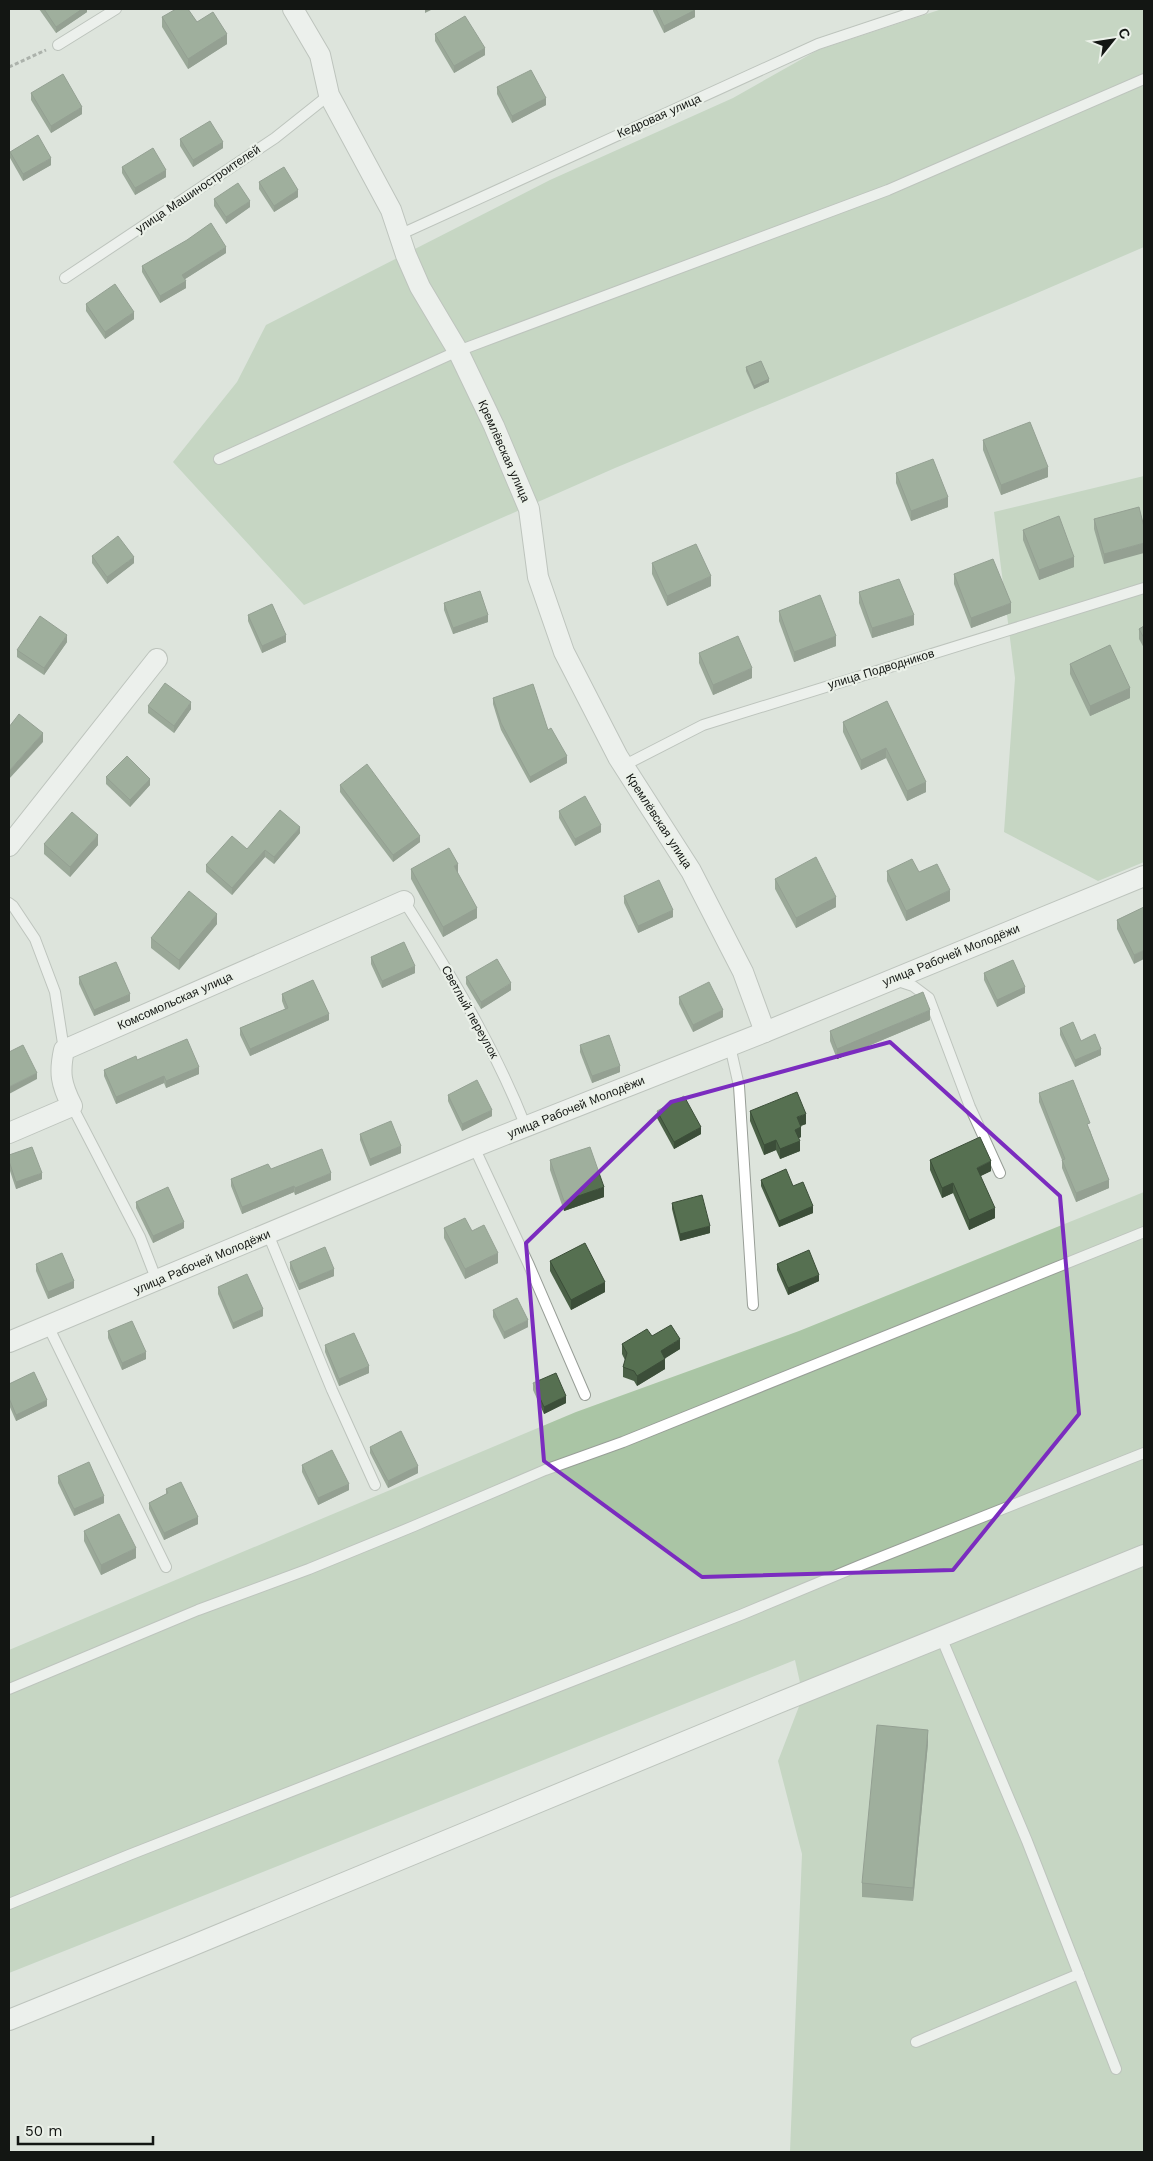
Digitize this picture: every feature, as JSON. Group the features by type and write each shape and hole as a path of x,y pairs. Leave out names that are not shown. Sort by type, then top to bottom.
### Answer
{"street":[{"name":"Кремлёвская улица","path":"293,9 320,55 329,95 391,210 420,287 458,352 494,426 529,509 538,577 564,652 623,766 691,871 743,972 765,1032"},
{"path":"9,846 157,659"},
{"name":"улица Рабочей Молодёжи","path":"9,1342 474,1147 765,1032 1144,876"},
{"name":"Комсомольская улица","path":"64,1050 404,902"},
{"path":"9,1132 72,1106 64,1090 59,1070 64,1050"},
{"path":"9,2020 189,1948 940,1637 1144,1555"}],"lane":[{"path":"58,45 116,9"},
{"name":"Кедровая улица","path":"399,235 818,44 924,9"},
{"path":"219,459 458,352 888,190 1144,79"},
{"name":"улица Машиностроителей","path":"65,278 275,138 329,95"},
{"name":"улица Подводников","path":"623,766 703,725 1144,588"},
{"name":"Светлый переулок","path":"404,902 440,958 482,1030 510,1085 526,1127"},
{"path":"9,903 35,939 55,992 64,1050"},
{"path":"891,979 913,986 929,998 970,1107 1000,1173"},
{"path":"730,1046 739,1086 753,1305"},
{"path":"72,1106 140,1237 157,1281"},
{"path":"474,1147 528,1263 585,1395"},
{"path":"9,1689 198,1610 309,1569 545,1470 640,1435 1144,1232"},
{"path":"268,1234 332,1390 375,1485"},
{"path":"48,1326 166,1567"},
{"path":"9,1904 1144,1453"},
{"path":"940,1637 1027,1841 1116,2069"},
{"path":"916,2042 1079,1974"}],"path":[{"path":"9,67 58,45"}],"highlighted area":[{"path":"890,1042 1060,1196 1079,1414 953,1570 702,1577 544,1461 526,1243 671,1102"}],"green space":[{"path":"942,9 1144,9 1144,247 615,468 304,605 173,462 237,382 266,325 550,180 733,98 818,50"},
{"path":"1144,476 1144,862 1098,881 1004,832 1015,678 994,512"},
{"path":"1144,1192 1144,2152 790,2152 802,1854 778,1761 803,1696 795,1660 9,1973 9,1650 576,1412 799,1331"}],"building":[{"path":"44,9 82,9 56,27"},
{"path":"176,9 188,9 197,22 213,12 227,34 188,59 162,17"},
{"path":"656,9 694,9 695,10 664,26"},
{"path":"465,16 485,48 454,66 435,34"},
{"path":"531,70 546,98 512,116 497,87"},
{"path":"63,74 82,107 51,126 31,93"},
{"path":"210,121 223,142 193,160 180,139"},
{"path":"38,135 51,158 23,174 10,152"},
{"path":"153,148 166,170 135,188 122,167"},
{"path":"284,167 298,190 274,206 259,182"},
{"path":"238,183 250,201 226,217 214,199"},
{"path":"211,223 226,247 182,275 186,281 160,296 142,266 187,240"},
{"path":"115,284 134,312 105,332 86,304"},
{"path":"761,361 769,379 754,386 746,367"},
{"path":"1030,422 1048,467 1001,485 983,440"},
{"path":"933,459 948,497 911,511 896,473"},
{"path":"1139,507 1144,527 1144,543 1104,554 1094,519"},
{"path":"1059,516 1074,557 1039,570 1023,530"},
{"path":"118,536 134,557 107,577 92,556"},
{"path":"696,544 711,576 667,596 652,563"},
{"path":"993,559 1011,603 971,618 954,574"},
{"path":"899,579 914,615 872,628 859,592"},
{"path":"480,591 488,615 453,628 444,603"},
{"path":"820,595 836,636 794,652 779,611"},
{"path":"272,604 286,635 262,646 248,615"},
{"path":"40,616 67,635 44,668 17,650"},
{"path":"1144,626 1144,638 1139,629"},
{"path":"738,636 752,668 713,685 699,653"},
{"path":"1110,645 1130,688 1090,706 1070,664"},
{"path":"165,683 191,702 174,726 148,706"},
{"path":"533,684 548,730 551,728 567,756 530,777 501,723 493,698"},
{"path":"887,701 926,782 907,791 886,748 861,760 843,722"},
{"path":"19,714 43,733 9,771 9,727"},
{"path":"127,756 150,779 130,800 106,777"},
{"path":"367,764 420,836 393,855 340,785"},
{"path":"585,796 601,825 575,839 559,811"},
{"path":"280,810 300,827 274,857 265,850 232,888 206,865 232,836 247,849"},
{"path":"72,812 98,835 70,867 44,844"},
{"path":"449,848 458,864 454,866 477,908 443,927 411,869"},
{"path":"816,857 836,897 796,918 775,879"},
{"path":"912,859 919,872 937,864 950,890 906,911 887,871"},
{"path":"659,880 673,910 638,926 624,896"},
{"path":"189,891 217,914 179,960 151,938"},
{"path":"1144,907 1144,950 1134,955 1117,920"},
{"path":"404,942 415,966 382,981 371,957"},
{"path":"497,959 511,983 481,1002 466,977"},
{"path":"1013,960 1025,987 997,1000 984,973"},
{"path":"116,962 130,994 94,1010 79,977"},
{"path":"313,980 329,1014 250,1049 240,1028 288,1008 282,994"},
{"path":"709,982 723,1010 693,1025 679,997"},
{"path":"923,992 930,1010 837,1049 830,1031"},
{"path":"1073,1022 1081,1041 1095,1034 1101,1049 1075,1060 1060,1028"},
{"path":"609,1035 620,1066 592,1076 580,1045"},
{"path":"187,1039 199,1067 166,1081 164,1076 116,1097 104,1070 136,1056 137,1060"},
{"path":"23,1045 37,1073 9,1087 9,1052"},
{"path":"477,1080 492,1110 462,1124 448,1095"},
{"path":"1073,1080 1090,1123 1087,1124 1109,1180 1076,1193 1062,1160 1065,1159 1039,1093"},
{"path":"797,1092 806,1114 797,1117 801,1127 795,1130 800,1141 780,1149 776,1140 764,1145 750,1111"},
{"path":"684,1096 701,1127 674,1142 657,1111"},
{"path":"391,1121 401,1146 370,1159 360,1134"},
{"path":"980,1137 991,1161 977,1168 995,1208 969,1220 953,1183 942,1188 930,1160"},
{"path":"32,1147 42,1173 16,1182 9,1161 9,1155"},
{"path":"590,1147 604,1187 564,1201 550,1160"},
{"path":"322,1149 331,1173 242,1207 231,1179 268,1164 271,1169"},
{"path":"786,1169 793,1186 803,1182 813,1206 779,1221 761,1180"},
{"path":"168,1187 184,1222 153,1236 136,1202"},
{"path":"702,1195 710,1226 680,1234 672,1203"},
{"path":"465,1218 472,1231 484,1225 498,1253 465,1269 444,1228"},
{"path":"585,1243 605,1282 571,1300 550,1261"},
{"path":"325,1247 334,1269 299,1284 290,1262"},
{"path":"809,1250 819,1275 788,1288 777,1264"},
{"path":"62,1253 74,1281 48,1292 36,1264"},
{"path":"247,1274 263,1309 233,1323 218,1287"},
{"path":"517,1298 528,1320 504,1332 493,1310"},
{"path":"132,1321 146,1352 122,1363 108,1331"},
{"path":"671,1325 680,1339 661,1351 665,1359 637,1376 634,1371 623,1367 627,1353 622,1344 647,1329 652,1336"},
{"path":"354,1333 369,1366 339,1379 325,1345"},
{"path":"34,1372 47,1400 16,1415 9,1398 9,1384"},
{"path":"556,1373 566,1396 544,1407 533,1383"},
{"path":"401,1431 418,1466 388,1481 370,1447"},
{"path":"332,1450 349,1484 318,1498 302,1465"},
{"path":"89,1462 104,1496 74,1509 58,1476"},
{"path":"181,1482 198,1517 164,1533 149,1503 168,1493 166,1489"},
{"path":"119,1514 136,1548 101,1565 84,1531"},
{"path":"877,1725 928,1730 913,1888 862,1883"}]}
